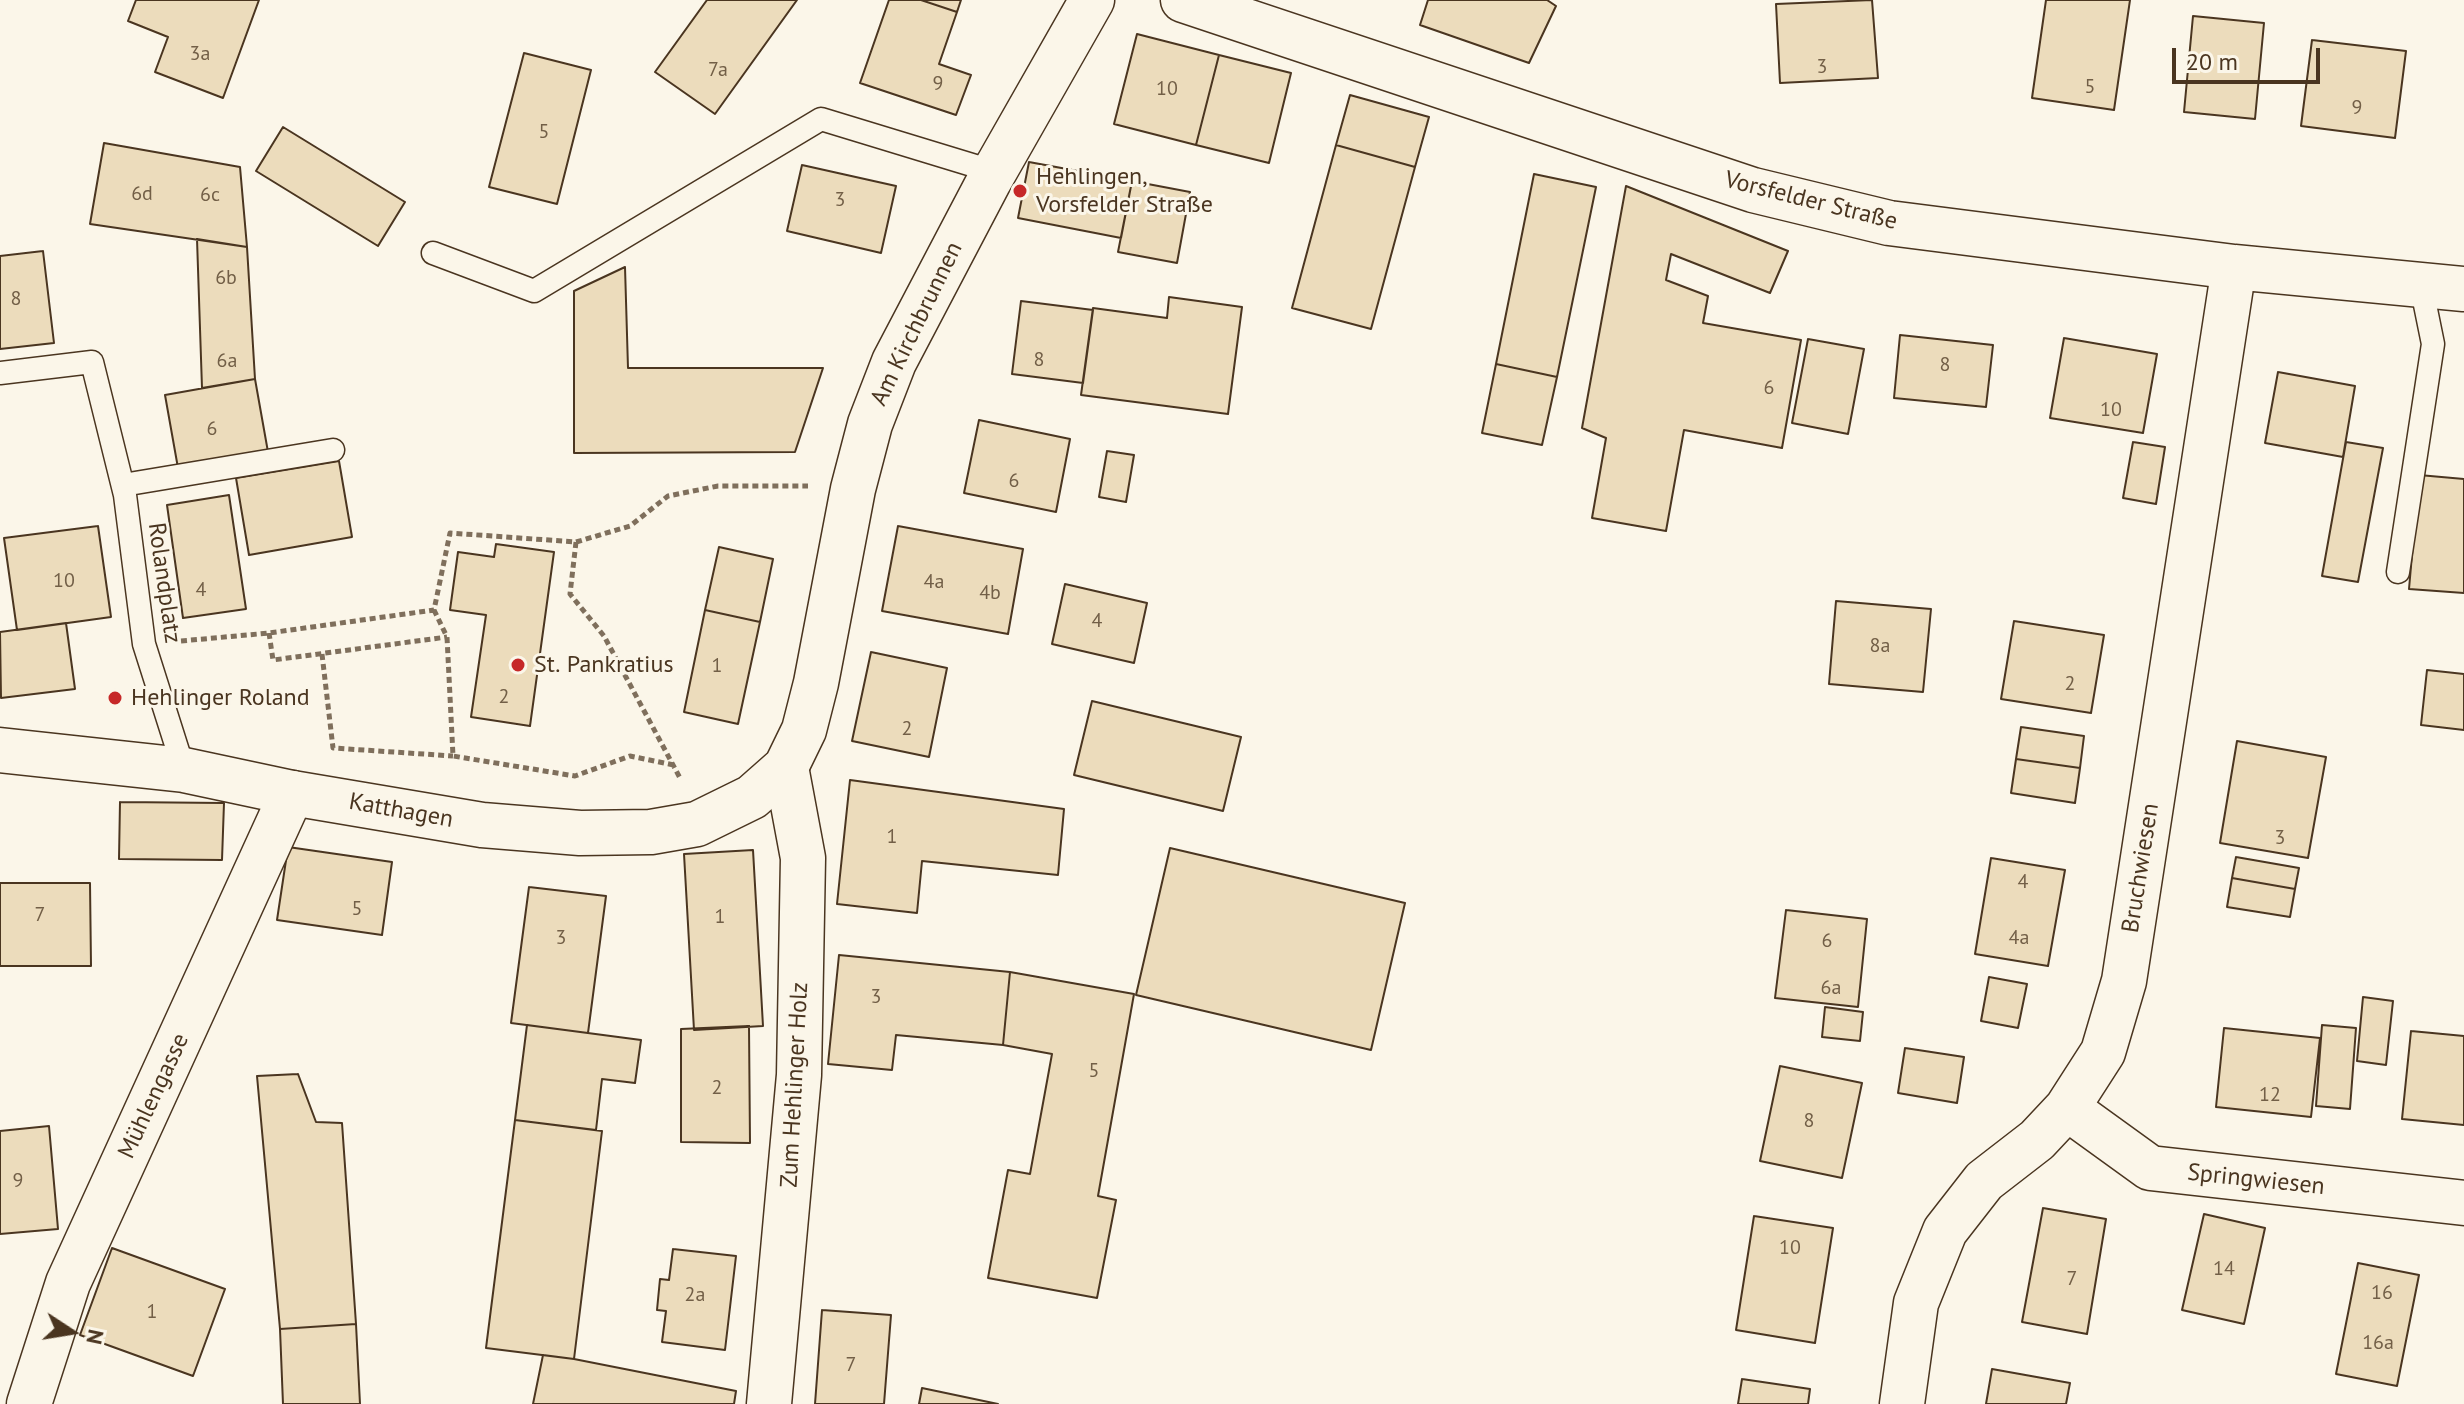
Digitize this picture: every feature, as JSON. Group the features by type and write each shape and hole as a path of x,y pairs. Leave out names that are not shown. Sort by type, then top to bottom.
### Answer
{"street":[{"name":"Am Kirchbrunnen","path":"786,767 804,730 853,489 870,424 894,362 995,172 1092,0"},
{"name":"Vorsfelder Straße","path":"1183,0 1753,190 1889,223 2234,267 2464,289"},
{"name":"Bruchwiesen","path":"1902,1404 1916,1303 1945,1231 1984,1181 2037,1140 2067,1108 2103,1052 2124,981 2234,267"},
{"name":"Katthagen","path":"0,750 184,770 292,793 482,825 580,833 651,832 697,824 752,797 786,767"},
{"name":"Zum Hehlinger Holz","path":"769,1404 799,1075 803,858 786,767"},
{"name":"Mühlengasse","path":"29,1404 68,1283 292,793"},
{"name":"Springwiesen","path":"2067,1108 2150,1168 2464,1203"}],"lane":[{"path":"433,253 534,291 821,119 995,172"},
{"path":"2398,572 2433,344 2421,285"},
{"name":"Rolandplatz","path":"0,373 92,362 124,490 144,644 184,770"},
{"path":"124,490 333,450"}],"path":[{"path":"453,756 447,637 434,610 450,533 576,542 630,526 668,496 718,486 814,486"},
{"path":"322,654 333,748 453,756 575,776 630,756 674,765 604,636 570,594 576,542"},
{"path":"144,644 269,633 434,610"},
{"path":"269,633 273,660 447,637"}],"building":[{"path":"136,0 259,0 223,98 155,72 168,37 128,21"},
{"path":"707,0 797,0 715,114 655,72"},
{"path":"889,0 921,0 957,12 939,64 971,75 956,115 860,83"},
{"path":"921,0 961,0 957,12"},
{"path":"1428,0 1547,0 1556,6 1529,63 1420,25"},
{"path":"1872,0 1878,78 1780,83 1776,4"},
{"path":"2046,0 2130,0 2114,110 2032,98"},
{"path":"2193,16 2264,23 2255,119 2184,112"},
{"path":"1137,34 1219,55 1196,145 1114,124"},
{"path":"2312,40 2406,51 2395,138 2301,126"},
{"path":"524,53 591,70 557,204 489,187"},
{"path":"1219,55 1291,73 1269,163 1196,145"},
{"path":"1350,95 1429,117 1415,167 1336,145"},
{"path":"283,127 405,202 378,246 256,171"},
{"path":"104,143 240,167 247,247 90,224"},
{"path":"1336,145 1415,167 1371,329 1292,308"},
{"path":"1029,162 1132,181 1121,238 1018,218"},
{"path":"802,165 896,186 881,253 787,231"},
{"path":"1534,174 1596,187 1557,377 1496,364"},
{"path":"1132,181 1190,192 1177,263 1118,252"},
{"path":"1626,186 1788,251 1770,293 1671,254 1666,280 1708,296 1703,323 1801,340 1782,448 1684,430 1666,531 1592,518 1606,438 1582,428"},
{"path":"197,239 247,247 255,379 202,388"},
{"path":"43,251 54,343 0,349 0,256"},
{"path":"625,267 628,368 823,368 795,452 574,453 574,291"},
{"path":"1169,297 1242,307 1228,414 1081,395 1093,308 1167,318"},
{"path":"1021,301 1093,310 1083,383 1012,374"},
{"path":"1900,335 1993,345 1986,407 1894,398"},
{"path":"2064,338 2157,354 2143,433 2050,418"},
{"path":"1808,339 1864,349 1848,434 1792,423"},
{"path":"1496,364 1557,377 1542,445 1482,433"},
{"path":"2278,372 2355,386 2343,457 2265,443"},
{"path":"255,379 268,452 178,468 165,395"},
{"path":"979,420 1070,439 1056,512 964,493"},
{"path":"2133,442 2165,447 2156,504 2123,498"},
{"path":"2346,442 2383,448 2358,582 2322,576"},
{"path":"1107,451 1134,455 1126,502 1099,497"},
{"path":"339,461 352,537 249,555 236,478"},
{"path":"2419,475 2464,479 2464,593 2409,589"},
{"path":"229,495 246,609 183,618 167,505"},
{"path":"98,526 111,617 17,630 4,538"},
{"path":"898,526 1023,549 1008,634 882,611"},
{"path":"496,544 554,552 530,726 471,717 486,615 450,610 458,552 494,557"},
{"path":"719,547 773,559 760,622 705,610"},
{"path":"1065,584 1147,603 1134,663 1052,644"},
{"path":"1836,601 1931,609 1923,692 1829,684"},
{"path":"705,610 760,622 738,724 684,712"},
{"path":"2014,621 2104,635 2091,713 2001,699"},
{"path":"66,623 75,689 1,698 0,632"},
{"path":"871,652 947,668 929,757 852,741"},
{"path":"2427,670 2464,674 2464,730 2421,725"},
{"path":"1092,701 1241,737 1223,811 1074,775"},
{"path":"2021,727 2084,736 2080,768 2016,759"},
{"path":"2237,741 2326,757 2308,858 2220,843"},
{"path":"2016,759 2080,768 2075,803 2011,793"},
{"path":"850,780 1064,809 1058,875 922,861 917,913 837,904"},
{"path":"120,802 224,803 222,860 119,859"},
{"path":"288,847 392,862 382,935 277,920"},
{"path":"1170,848 1405,903 1371,1050 1136,995"},
{"path":"753,850 763,1026 694,1030 684,854"},
{"path":"2236,857 2299,868 2295,889 2232,878"},
{"path":"1991,858 2065,870 2048,966 1975,954"},
{"path":"2232,878 2295,889 2290,917 2227,907"},
{"path":"0,883 90,883 91,966 0,966"},
{"path":"529,887 606,896 588,1033 511,1023"},
{"path":"1786,910 1867,919 1858,1007 1775,998"},
{"path":"839,955 1010,972 1003,1045 896,1035 892,1070 828,1064"},
{"path":"1010,972 1134,994 1098,1196 1116,1200 1097,1298 988,1278 1008,1170 1030,1174 1052,1054 1003,1045"},
{"path":"1989,977 2027,984 2018,1028 1981,1021"},
{"path":"2363,997 2393,1001 2386,1065 2357,1061"},
{"path":"1825,1007 1863,1012 1860,1041 1822,1037"},
{"path":"527,1025 641,1040 635,1083 602,1079 596,1130 515,1120"},
{"path":"2322,1025 2356,1028 2350,1109 2316,1106"},
{"path":"749,1026 750,1143 681,1142 681,1029"},
{"path":"2224,1028 2320,1038 2311,1117 2216,1107"},
{"path":"2411,1031 2464,1036 2464,1125 2402,1119"},
{"path":"1905,1048 1964,1057 1957,1103 1898,1093"},
{"path":"1780,1066 1862,1083 1842,1178 1760,1161"},
{"path":"298,1074 316,1122 342,1123 356,1324 280,1329 257,1076"},
{"path":"515,1120 602,1131 574,1359 486,1348"},
{"path":"49,1126 58,1229 0,1234 0,1131"},
{"path":"2043,1208 2106,1219 2087,1334 2022,1322"},
{"path":"2204,1214 2265,1228 2244,1324 2182,1310"},
{"path":"1754,1216 1833,1228 1815,1343 1736,1330"},
{"path":"112,1248 225,1289 193,1376 80,1335"},
{"path":"673,1249 736,1256 725,1350 662,1342 666,1311 657,1310 660,1279 669,1280"},
{"path":"2358,1263 2419,1275 2397,1386 2336,1374"},
{"path":"822,1310 891,1315 884,1404 815,1404"},
{"path":"356,1324 360,1404 283,1404 280,1329"},
{"path":"543,1355 736,1391 734,1404 533,1404"},
{"path":"1992,1369 2070,1383 2066,1404 1986,1404"},
{"path":"1742,1379 1810,1389 1808,1404 1738,1404"},
{"path":"922,1388 998,1404 919,1404"}],"place":[{"name":"Hehlingen, Vorsfelder Straße","path":"1020,191"},
{"name":"St. Pankratius","path":"518,665"},
{"name":"Hehlinger Roland","path":"115,698"}]}
